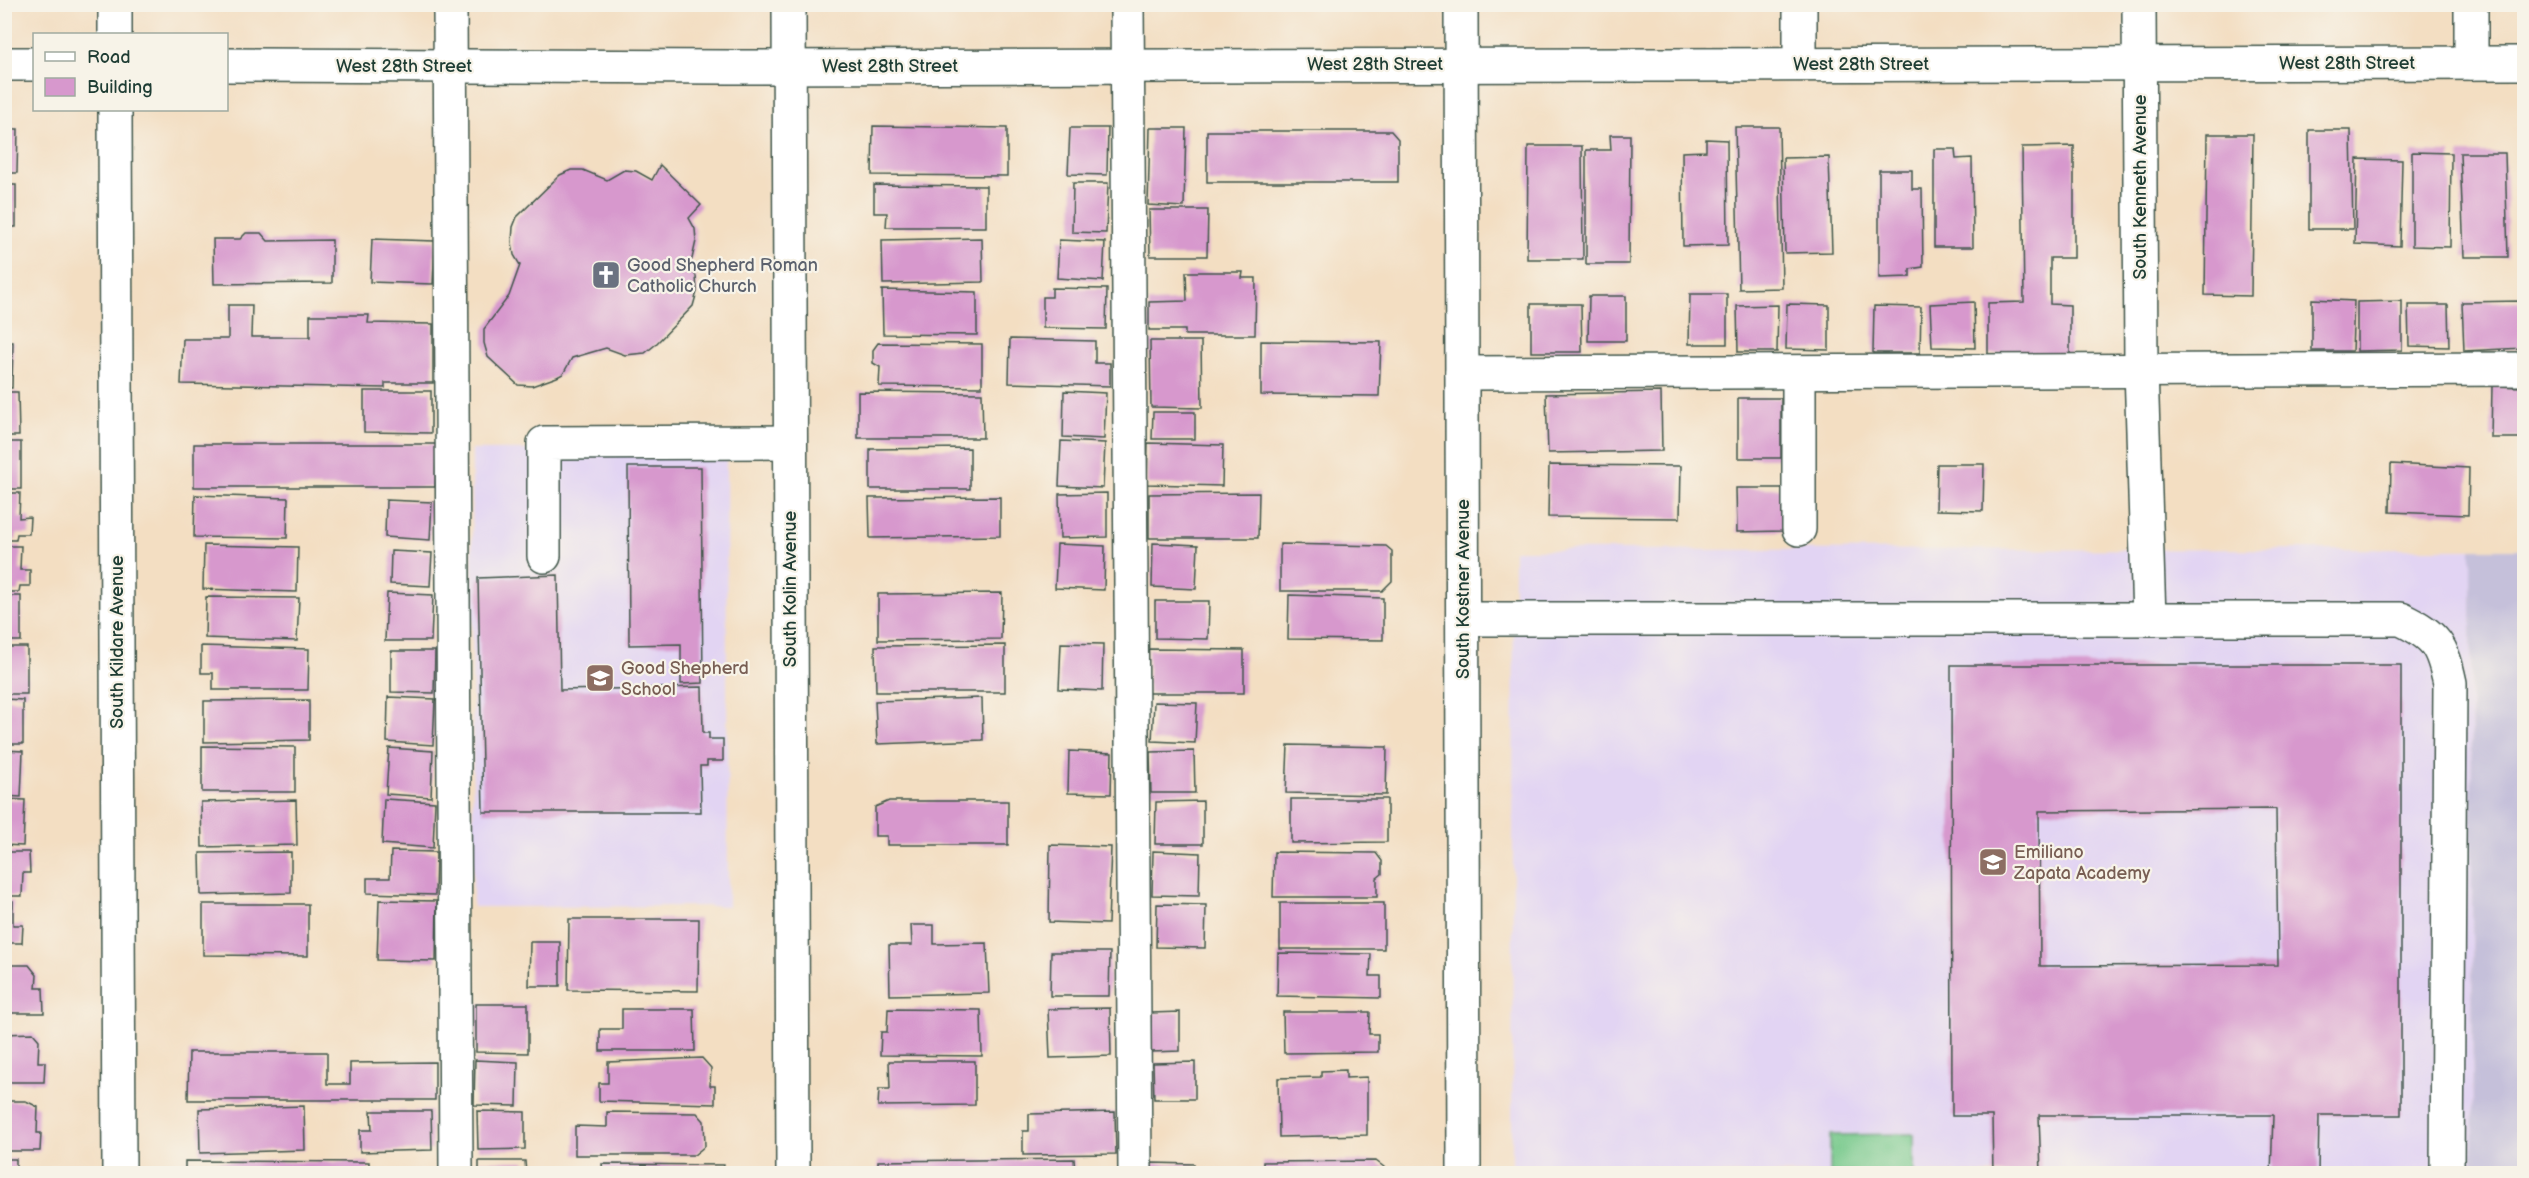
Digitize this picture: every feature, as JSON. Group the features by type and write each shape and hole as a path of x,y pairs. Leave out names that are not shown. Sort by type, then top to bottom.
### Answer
{"street":[{"path":"115,4 115,33"},
{"path":"450,4 456,1173"},
{"name":"South Kolin Avenue","path":"789,4 793,1173"},
{"path":"1127,4 1135,1173"},
{"name":"South Kostner Avenue","path":"1461,4 1464,1173"},
{"path":"1800,4 1800,64"},
{"name":"South Kenneth Avenue","path":"2139,4 2141,369 2149,618"},
{"path":"2471,4 2471,63"},
{"name":"West 28th Street","path":"228,65 2524,63"},
{"path":"4,64 33,64"},
{"name":"South Kildare Avenue","path":"115,111 119,1173"},
{"path":"1462,373 2524,369"},
{"path":"1799,373 1799,529"},
{"path":"544,556 544,443 790,442"},
{"path":"1464,619 2401,619 2424,630 2443,653 2450,683 2447,1173"}],"shaded area":[{"name":"Good Shepherd School","path":"726,449 728,906 473,907 472,450"},
{"name":"Emiliano Zapata Academy","path":"2471,549 2473,1173 1512,1174 1514,550"},
{"path":"2471,549 2524,549 2524,1173 2473,1173"}],"green space":[{"path":"1914,1134 1914,1173 1830,1173 1830,1135"}],"building":[{"path":"873,126 1007,128 1007,176 872,175"},
{"path":"1735,127 1779,127 1782,288 1739,289"},
{"path":"1070,128 1108,128 1107,175 1068,174"},
{"path":"1150,128 1186,128 1184,207 1148,205"},
{"path":"4,129 18,129 17,173 4,173"},
{"path":"2309,130 2351,130 2353,229 2309,229"},
{"path":"1207,131 1391,131 1398,139 1398,182 1207,182"},
{"path":"2207,134 2253,134 2251,296 2205,295"},
{"path":"1610,135 1630,135 1629,264 1586,264 1586,150 1611,150"},
{"path":"1706,139 1727,140 1728,245 1683,246 1682,152 1706,151"},
{"path":"1528,146 1582,146 1583,259 1527,259"},
{"path":"2074,146 2074,258 2050,258 2050,304 2070,305 2070,354 1988,354 1988,303 2024,302 2022,147"},
{"path":"1934,149 1955,149 1956,159 1972,158 1973,247 1934,247"},
{"path":"2412,152 2451,153 2450,247 2412,246"},
{"path":"2460,153 2505,153 2508,257 2464,257"},
{"path":"1829,157 1832,252 1785,253 1783,158"},
{"path":"2357,159 2402,160 2400,246 2355,244"},
{"name":"Good Shepherd Roman Catholic Church","path":"660,165 701,205 689,218 695,229 696,241 692,259 688,264 696,276 697,292 693,306 645,353 625,355 606,348 572,358 563,374 557,377 532,386 518,385 488,357 484,343 484,329 509,296 520,265 514,255 512,242 513,227 517,217 560,175 571,170 583,170 607,180 624,170 636,171 652,180"},
{"path":"1879,170 1912,170 1912,189 1922,189 1923,267 1910,269 1910,277 1879,278"},
{"path":"1073,183 1108,183 1106,233 1072,232"},
{"path":"4,185 16,185 16,227 4,227"},
{"path":"874,185 986,186 986,227 886,227 887,213 874,213"},
{"path":"1149,210 1208,210 1207,256 1150,256"},
{"path":"246,233 261,233 268,241 332,240 332,283 214,284 213,239 240,239"},
{"path":"982,238 983,282 883,284 882,240"},
{"path":"372,239 435,241 433,284 370,282"},
{"path":"1059,240 1105,242 1103,281 1057,278"},
{"path":"1186,272 1243,272 1242,278 1256,278 1255,335 1185,335 1185,330 1149,330 1149,302 1187,301"},
{"path":"1052,288 1107,289 1106,329 1043,328 1043,297 1052,297"},
{"path":"882,290 977,292 977,335 883,334"},
{"path":"1690,294 1727,294 1727,344 1689,344"},
{"path":"1589,296 1626,296 1626,341 1588,341"},
{"path":"2312,299 2354,301 2352,351 2312,351"},
{"path":"2402,301 2402,350 2357,351 2357,302"},
{"path":"2522,301 2524,348 2464,351 2462,302"},
{"path":"1974,302 1975,348 1932,347 1930,304"},
{"path":"1531,304 1581,304 1582,352 1531,352"},
{"path":"1787,304 1829,305 1829,350 1786,349"},
{"path":"228,305 252,305 251,337 310,337 310,315 369,315 368,323 433,324 433,383 385,383 385,388 181,384 183,339 228,339"},
{"path":"1778,305 1777,352 1738,352 1737,306"},
{"path":"2408,305 2448,305 2449,347 2409,346"},
{"path":"1874,306 1921,307 1920,353 1873,353"},
{"path":"1010,339 1095,341 1095,363 1110,363 1110,386 1009,383"},
{"path":"1150,341 1201,341 1202,408 1151,407"},
{"path":"1261,341 1381,342 1379,396 1261,395"},
{"path":"4,342 13,342 12,388 4,388"},
{"path":"878,343 982,344 982,387 879,386 880,367 873,363 873,350"},
{"path":"2492,386 2524,387 2524,438 2491,438"},
{"path":"364,391 431,391 431,433 364,432"},
{"path":"1064,391 1106,393 1104,439 1063,437"},
{"path":"4,392 18,392 19,436 4,436"},
{"path":"858,392 982,393 983,438 858,438"},
{"path":"1661,392 1662,451 1548,453 1546,394"},
{"path":"1738,398 1781,398 1781,458 1738,458"},
{"path":"1153,412 1195,412 1195,439 1152,439"},
{"path":"1061,441 1105,443 1103,488 1059,486"},
{"path":"4,442 21,442 21,489 4,489"},
{"path":"1148,443 1223,445 1222,486 1147,484"},
{"path":"194,444 436,444 435,487 194,487"},
{"path":"970,448 970,489 870,489 870,449"},
{"path":"1937,464 1984,464 1983,511 1936,510"},
{"path":"2391,464 2469,468 2468,515 2390,512"},
{"path":"1549,465 1681,466 1680,518 1548,517"},
{"path":"628,467 701,467 703,683 681,684 681,644 629,645"},
{"path":"1736,488 1782,488 1783,531 1737,532"},
{"path":"4,493 20,493 19,518 30,517 29,534 17,534 16,540 4,540"},
{"path":"1107,493 1107,537 1060,538 1059,494"},
{"path":"1259,493 1258,538 1149,538 1149,494"},
{"path":"195,495 288,498 287,538 194,537"},
{"path":"1000,497 1000,536 870,538 869,498"},
{"path":"386,500 432,502 430,540 385,537"},
{"path":"1153,543 1198,545 1196,589 1152,587"},
{"path":"1057,544 1105,546 1104,590 1055,588"},
{"path":"1280,544 1386,546 1392,551 1392,581 1382,591 1280,591"},
{"path":"204,545 298,547 297,592 203,589"},
{"path":"4,546 21,546 20,570 30,570 30,586 20,586 19,592 4,592"},
{"path":"391,551 432,553 430,586 390,584"},
{"path":"558,575 560,690 702,687 703,733 709,733 709,739 723,739 723,761 707,761 707,766 700,766 701,812 483,812 478,578"},
{"path":"387,593 433,595 431,641 385,641"},
{"path":"1002,593 1001,639 878,640 878,594"},
{"path":"1289,595 1383,598 1383,640 1288,639"},
{"path":"4,596 21,596 21,641 4,641"},
{"path":"206,597 299,598 297,641 205,638"},
{"path":"1155,601 1209,601 1208,639 1155,638"},
{"path":"1061,643 1103,644 1102,691 1059,689"},
{"path":"1005,645 1005,692 876,692 875,646"},
{"path":"201,646 309,649 308,690 213,690 213,673 201,673"},
{"path":"4,647 27,647 27,694 4,694"},
{"path":"1148,649 1244,650 1244,693 1148,693"},
{"path":"391,651 435,651 434,693 391,692"},
{"name":"Emiliano Zapata Academy","path":"1951,665 2401,665 2401,1115 2319,1115 2318,1174 2271,1174 2273,1115 2039,1115 2041,1174 1993,1174 1992,1116 1952,1116","holes":["2276,809 2278,965 2040,966 2039,811"]},
{"path":"388,697 435,699 433,745 387,742"},
{"path":"982,698 983,740 877,744 875,701"},
{"path":"4,699 23,700 23,744 4,744"},
{"path":"309,700 309,740 204,742 204,701"},
{"path":"1154,702 1197,703 1195,743 1152,741"},
{"path":"1288,745 1387,747 1386,795 1286,793"},
{"path":"202,746 295,747 295,792 202,792"},
{"path":"389,748 433,751 431,797 386,794"},
{"path":"4,750 23,751 21,797 4,796"},
{"path":"1069,751 1112,753 1111,794 1068,793"},
{"path":"1194,751 1195,793 1151,793 1150,752"},
{"path":"4,799 25,800 23,846 4,845"},
{"path":"384,799 435,802 433,848 382,844"},
{"path":"1291,799 1387,799 1387,842 1291,843"},
{"path":"296,800 297,845 202,847 201,802"},
{"path":"889,801 1008,801 1008,845 887,845 887,836 875,836 875,807"},
{"path":"1203,801 1203,844 1155,844 1156,802"},
{"path":"1050,845 1111,847 1108,924 1049,922"},
{"path":"391,851 436,852 435,895 367,893 367,878 390,878"},
{"path":"1153,851 1200,853 1199,896 1152,895"},
{"path":"4,852 29,852 30,873 23,873 22,896 4,896"},
{"path":"291,852 291,893 201,895 200,853"},
{"path":"1274,852 1376,853 1382,861 1382,874 1377,878 1377,897 1273,897"},
{"path":"379,900 437,901 436,961 377,960"},
{"path":"4,901 13,901 13,925 23,925 22,943 10,943 10,947 4,947"},
{"path":"1280,903 1384,903 1384,949 1280,949"},
{"path":"203,904 308,904 308,956 203,955"},
{"path":"1157,904 1206,905 1205,948 1156,947"},
{"path":"569,919 699,919 698,991 568,990"},
{"path":"911,925 934,925 934,944 987,943 989,993 890,995 889,945 912,945"},
{"path":"530,942 560,942 560,986 529,986"},
{"path":"1051,952 1110,952 1109,996 1050,996"},
{"path":"1278,953 1371,954 1370,976 1381,976 1381,998 1277,996"},
{"path":"4,965 29,965 37,975 36,988 43,988 44,1013 4,1013"},
{"path":"476,1004 528,1004 528,1053 476,1052"},
{"path":"1110,1008 1111,1056 1050,1058 1048,1009"},
{"path":"622,1009 694,1009 695,1051 600,1051 600,1029 622,1029"},
{"path":"888,1009 981,1010 982,1056 880,1055 881,1032 887,1032"},
{"path":"1180,1012 1180,1051 1151,1052 1151,1013"},
{"path":"1283,1012 1370,1012 1369,1034 1378,1034 1378,1052 1284,1053"},
{"path":"33,1033 39,1040 38,1062 45,1062 44,1082 4,1082 4,1034"},
{"path":"189,1052 327,1052 327,1084 350,1084 350,1063 435,1062 435,1100 188,1100"},
{"path":"702,1058 711,1068 710,1086 715,1086 715,1104 599,1101 599,1083 608,1083 608,1062"},
{"path":"475,1060 518,1062 517,1106 474,1105"},
{"path":"889,1061 975,1061 975,1105 878,1106 879,1089 890,1089"},
{"path":"1195,1062 1195,1099 1154,1099 1153,1063"},
{"path":"1346,1070 1346,1078 1367,1077 1367,1135 1279,1137 1278,1078 1321,1077 1321,1071"},
{"path":"4,1101 26,1101 38,1107 37,1133 41,1133 40,1151 4,1151"},
{"path":"304,1106 305,1150 200,1153 199,1109"},
{"path":"371,1111 431,1111 432,1150 360,1152 360,1130 372,1130"},
{"path":"477,1111 525,1112 525,1149 478,1150"},
{"path":"607,1112 697,1113 704,1121 705,1146 694,1155 575,1155 575,1126 607,1127"},
{"path":"1115,1112 1116,1154 1023,1155 1023,1131 1029,1131 1029,1114"},
{"path":"4,1159 16,1159 16,1174 4,1174"},
{"path":"1074,1159 1075,1174 878,1174 878,1161"},
{"path":"185,1161 369,1162 369,1174 185,1174"},
{"path":"479,1161 525,1161 526,1174 479,1174"},
{"path":"1376,1161 1384,1167 1384,1174 1263,1174 1263,1162"},
{"path":"1151,1163 1194,1164 1194,1174 1152,1174"},
{"path":"602,1164 724,1165 724,1174 603,1174"}],"place":[{"name":"Good Shepherd Roman Catholic Church","path":"606,275"},
{"name":"Good Shepherd School","path":"600,678"},
{"name":"Emiliano Zapata Academy","path":"1993,862"}]}
